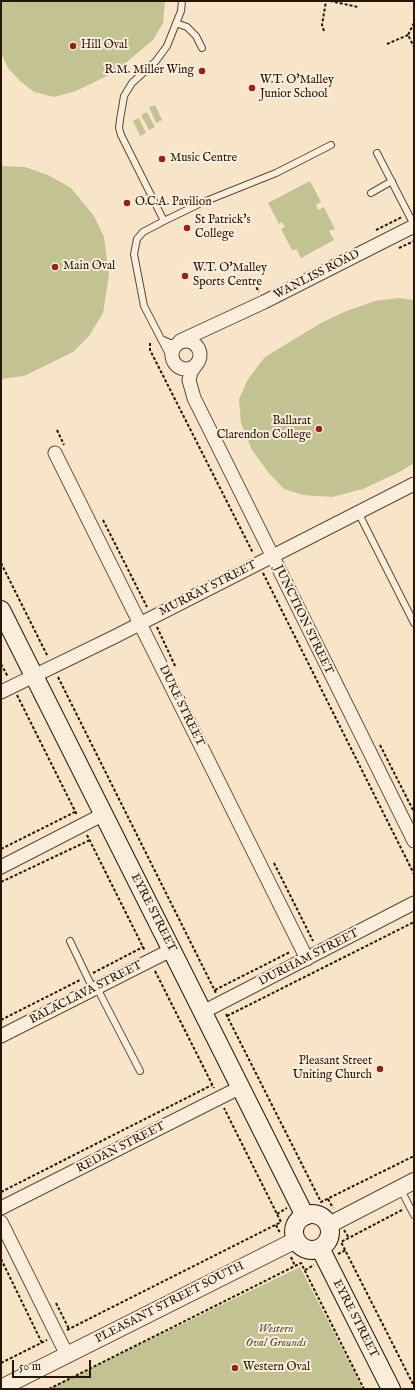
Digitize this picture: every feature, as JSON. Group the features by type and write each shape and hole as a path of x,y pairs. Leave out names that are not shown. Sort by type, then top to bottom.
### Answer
{"main road":[{"name":"EYRE STREET","path":"1,610 305,1216"},
{"path":"305,1216 319,1216 328,1225 329,1238 320,1248 313,1250 306,1249 300,1246 296,1240 295,1226 299,1220 305,1216"},
{"name":"EYRE STREET","path":"320,1248 391,1389"}],"street":[{"name":"WANLISS ROAD","path":"179,342 414,226"},
{"name":"WANLISS ROAD","path":"198,360 206,336 220,323"},
{"path":"188,341 195,344 199,350 198,360 192,368 184,369 174,363 172,351 179,342 188,341"},
{"name":"JUNCTION STREET","path":"198,360 191,372 189,380 194,398 273,556 298,611 414,841"},
{"name":"JUNCTION STREET","path":"174,363 184,386 194,398"},
{"name":"DUKE STREET","path":"55,453 307,959"},
{"name":"MURRAY STREET","path":"7,689 34,676 54,670 140,623 414,484"},
{"path":"1,867 104,814"},
{"name":"DURHAM STREET","path":"203,1012 414,903"},
{"name":"BALACLAVA STREET","path":"1,1036 171,950"},
{"name":"REDAN STREET","path":"1,1208 241,1087"},
{"path":"328,1225 407,1185"},
{"path":"1,1222 67,1355"},
{"name":"PLEASANT STREET SOUTH","path":"1,1388 296,1240"}],"lane":[{"path":"164,221 119,128 124,96 132,83 156,61 167,46 181,11 182,1"},
{"path":"176,23 187,27 196,36 202,48"},
{"path":"174,363 144,306 133,251 136,241 141,234 201,203 276,173 331,145"},
{"path":"377,153 414,226"},
{"path":"371,192 392,181"},
{"path":"159,336 166,342 179,342"},
{"path":"358,512 414,623"},
{"path":"70,941 87,976 140,1071"},
{"path":"407,1185 409,1206 414,1215"}],"path":[{"path":"324,31 322,25 326,1"},
{"path":"330,1 358,7"},
{"path":"388,44 408,35 414,23"},
{"path":"408,35 414,47"},
{"path":"376,230 409,214"},
{"path":"397,249 414,241"},
{"path":"150,343 150,350 254,557"},
{"path":"1,563 215,990 313,941 271,858"},
{"path":"260,569 414,874"},
{"path":"155,622 178,671"},
{"path":"1,850 75,812 7,689"},
{"path":"1,882 90,840 281,1222 1,1363"},
{"path":"414,922 227,1016 321,1202 414,1156"},
{"path":"1,1020 143,947"},
{"path":"1,1192 212,1085"},
{"path":"409,1206 342,1242 414,1386"},
{"path":"1,1258 42,1343"},
{"path":"49,1389 301,1263 364,1389"}],"green space":[{"name":"Hill Oval","path":"1,1 165,1 163,23 153,40 115,72 76,91 54,97 34,92 20,81 8,68 1,52"},
{"path":"155,105 162,120 156,123 149,107"},
{"path":"147,112 155,127 149,130 141,115"},
{"path":"139,118 146,133 140,136 133,121"},
{"name":"Main Oval","path":"1,166 25,167 48,175 71,188 94,216 104,237 109,274 103,313 89,336 73,352 24,376 1,379"},
{"path":"310,181 321,202 316,205 318,210 324,207 335,229 329,231 334,240 301,258 296,249 292,250 281,229 285,227 282,222 279,224 268,203"},
{"name":"Ballarat Clarendon College","path":"398,298 414,300 414,463 401,471 363,489 332,497 303,495 284,489 268,472 252,450 241,423 239,399 248,379 265,357 321,323 344,312 375,301"},
{"name":"Western Oval Grounds","path":"300,1267 363,1389 48,1389"}],"place":[{"name":"Hill Oval","path":"73,46"},
{"name":"R.M. Miller Wing","path":"202,71"},
{"name":"W.T. O'Malley Junior School","path":"252,88"},
{"name":"Music Centre","path":"162,159"},
{"name":"O.C.A. Pavilion","path":"127,203"},
{"name":"St Patrick's College","path":"187,228"},
{"name":"Main Oval","path":"55,267"},
{"name":"W.T. O'Malley Sports Centre","path":"185,276"},
{"name":"Ballarat Clarendon College","path":"319,429"},
{"name":"Pleasant Street Uniting Church","path":"380,1069"},
{"name":"Western Oval","path":"235,1368"}]}
